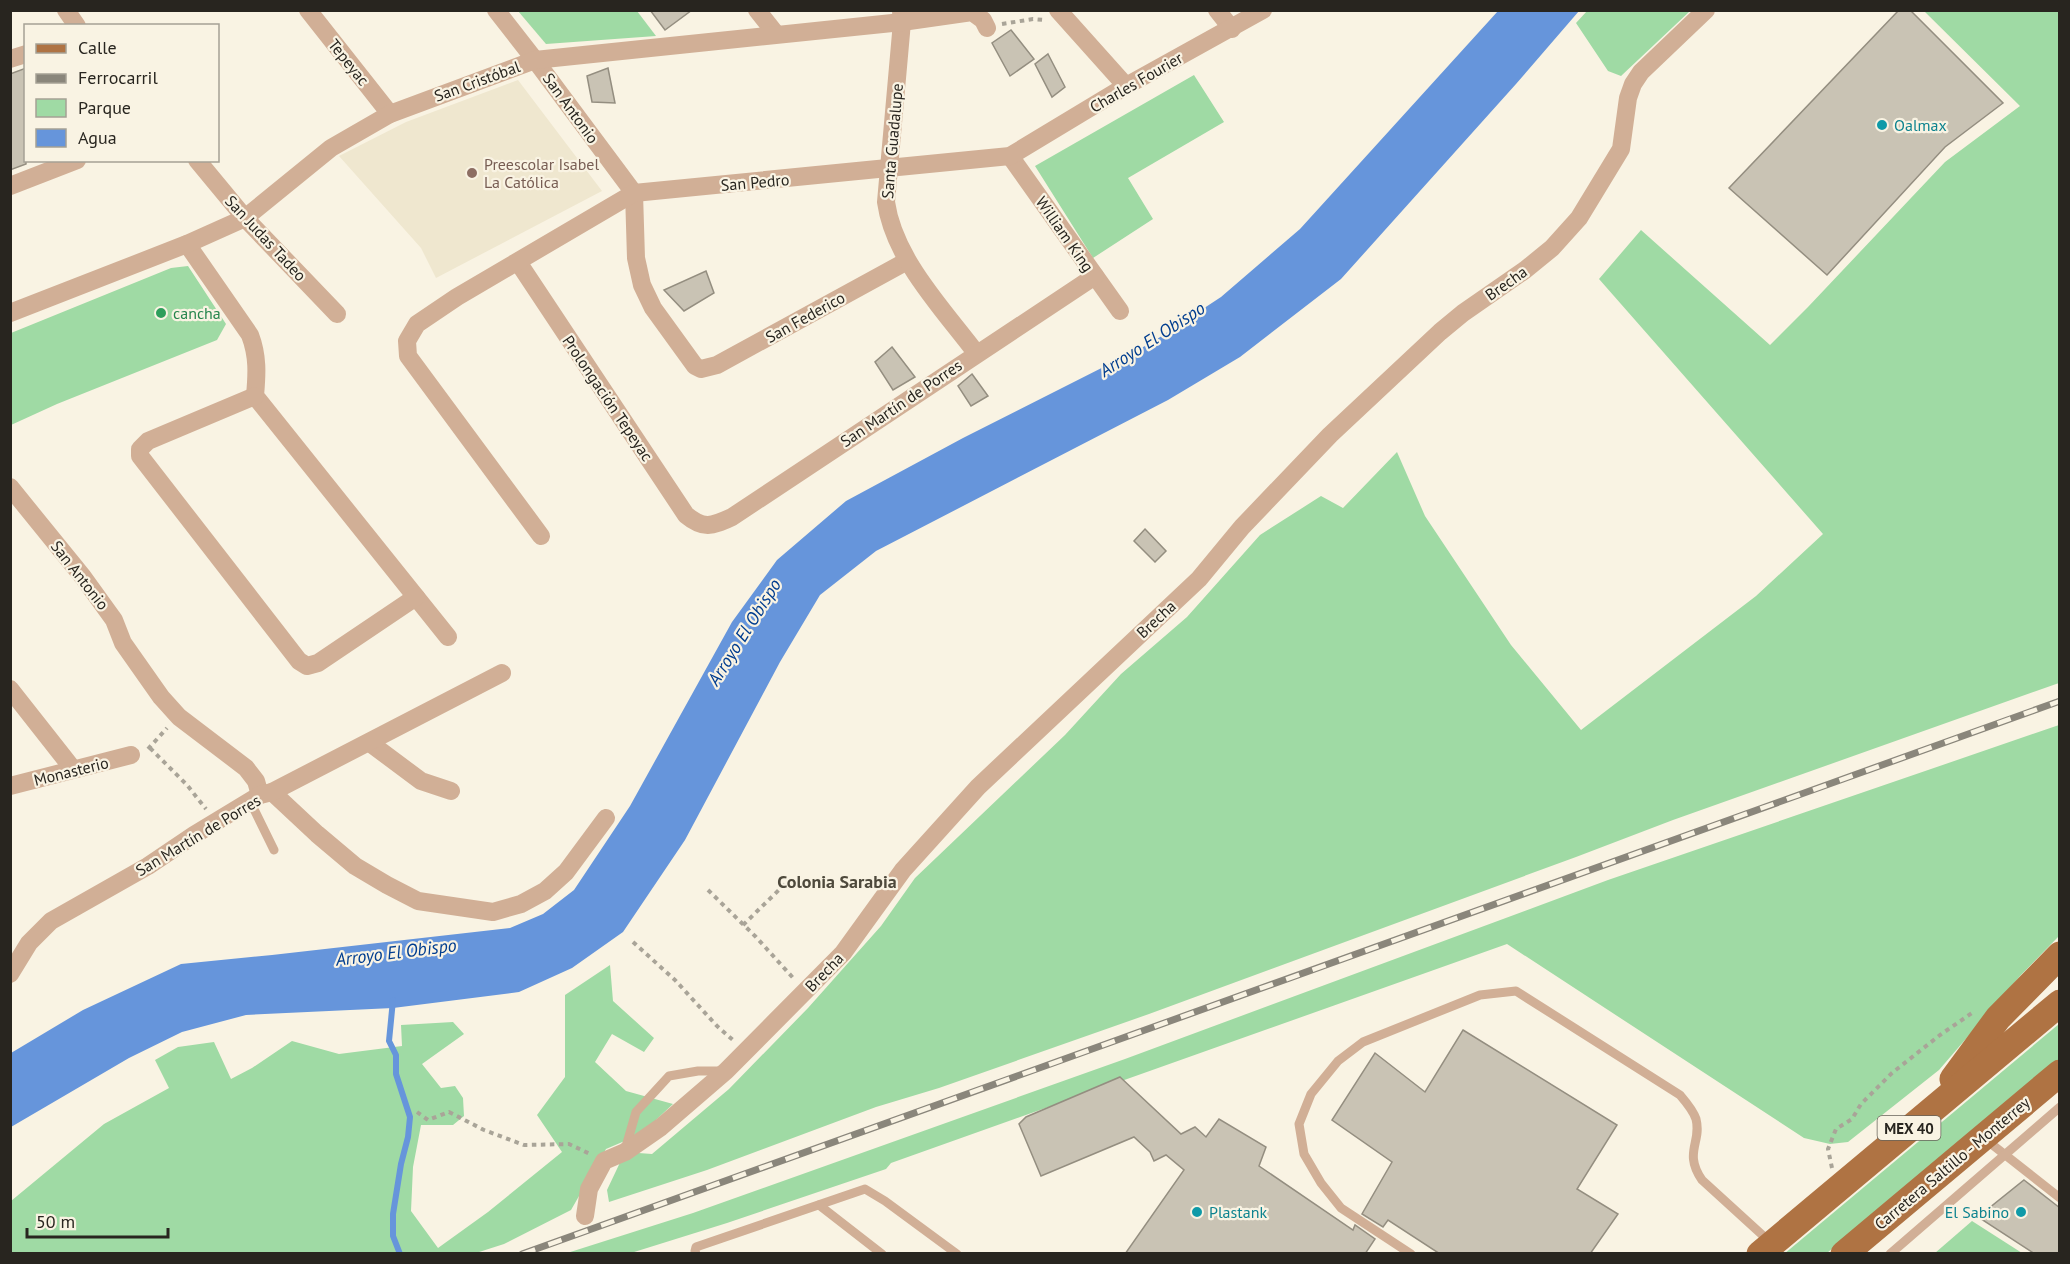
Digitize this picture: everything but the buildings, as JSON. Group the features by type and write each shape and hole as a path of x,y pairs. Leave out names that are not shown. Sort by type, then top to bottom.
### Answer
{"main road":[{"path":"1939,1103 1957,1073 1998,1018 2060,955"},
{"name":"MEX 40","path":"1765,1249 2060,1003"},
{"name":"Carretera Saltillo - Monterrey","path":"1844,1254 1993,1146 2060,1073"}],"street":[{"path":"66,10 76,24"},
{"name":"Tepeyac","path":"308,10 390,114"},
{"name":"San Antonio","path":"496,10 536,60 634,193"},
{"path":"757,10 776,34"},
{"path":"1216,10 1232,28"},
{"name":"Charles Fourier","path":"1010,156 1126,86 1263,10"},
{"name":"Brecha","path":"604,1161 625,1152 661,1127 726,1071 843,953 903,870 958,808 1199,579 1242,526 1330,435 1440,332 1552,248 1572,226 1614,165 1622,149 1628,98 1633,84 1641,72 1706,10"},
{"name":"San Cristóbal","path":"10,313 187,244 245,218 331,148 390,114 536,60 776,34 902,16 972,12 983,20 987,28"},
{"name":"Santa Guadalupe","path":"902,16 886,202 888,219 907,261 976,353"},
{"path":"1063,16 1126,86"},
{"name":"San Pedro","path":"541,536 408,356 407,341 417,324 457,297 634,193 1010,156"},
{"name":"William King","path":"1010,156 1120,311"},
{"path":"10,186 72,162"},
{"name":"San Judas Tadeo","path":"198,162 245,218 337,314"},
{"name":"San Federico","path":"634,193 636,258 642,285 653,308 689,361 701,369 717,365 907,261"},
{"path":"187,244 250,335 257,364 255,396 448,637"},
{"name":"Prolongación Tepeyac","path":"518,262 686,515 696,524 705,525"},
{"name":"San Martín de Porres","path":"705,525 717,524 732,517 1095,276"},
{"path":"255,396 148,441 140,449 140,456 299,661 307,666 318,663 416,597"},
{"name":"San Antonio","path":"10,487 83,577 114,620 123,643 140,669 179,717 246,768 256,781 261,796 317,834 356,866 387,885 418,901 493,912 521,904 545,891 566,872 606,818"},
{"name":"San Martín de Porres","path":"10,974 29,944 51,921 148,866 215,822 261,796 370,743 502,673"},
{"path":"10,689 73,769"},
{"path":"370,743 421,781 451,791"},
{"name":"Monasterio","path":"10,786 131,755"},
{"path":"585,1216 589,1189 604,1161"}],"lane":[{"path":"261,796 274,850"},
{"path":"1411,1254 1341,1208 1321,1183 1304,1154 1299,1124 1311,1094 1338,1061 1363,1042 1480,995 1516,991 1680,1095 1691,1108 1697,1122 1693,1156 1696,1172 1765,1249"},
{"path":"625,1152 636,1112 669,1076 698,1071 726,1071"},
{"path":"1890,1254 1993,1146 2060,1107"},
{"path":"1993,1146 2060,1198"},
{"path":"696,1254 694,1251 696,1247 865,1190 885,1201 957,1254"},
{"path":"819,1205 882,1254"}],"path":[{"path":"987,28 1007,23 1063,16"},
{"path":"131,755 150,748 179,717"},
{"path":"150,748 201,800 215,822"},
{"path":"743,925 785,885"},
{"path":"708,890 805,991"},
{"path":"633,942 675,980 717,1026 746,1051"},
{"path":"1836,1189 1828,1149 1836,1129 1852,1119 1861,1104 1892,1073 1979,1007"},
{"path":"417,1112 428,1120 449,1112 484,1130 524,1145 569,1144 604,1161"}],"shaded area":[{"name":"Preescolar Isabel La Católica","path":"518,80 602,191 436,278 421,248 339,156 406,122"}],"green space":[{"path":"518,11 637,11 656,36 546,44"},
{"path":"1587,11 1690,11 1621,76 1608,71 1576,23"},
{"path":"1924,11 2059,11 2059,683 1673,820 1149,1014 939,1088 876,1107 707,1170 609,1202 607,1190 625,1152 652,1154 729,1089 808,1008 881,926 915,878 1065,735 1121,674 1187,617 1260,535 1321,496 1343,508 1397,452 1425,516 1511,645 1581,730 1756,596 1823,534 1599,279 1641,230 1770,345 1945,162 2020,106"},
{"path":"1194,75 1224,122 1128,178 1153,219 1093,258 1035,166"},
{"path":"188,266 226,324 217,340 57,404 11,425 11,333 171,268"},
{"path":"2059,725 2059,936 2020,976 1939,1070 1848,1142 1830,1144 1804,1138 1507,944 891,1163 886,1169 727,1223 631,1253 564,1254 693,1213 1125,1059 1608,880"},
{"path":"610,965 613,1001 654,1038 644,1052 612,1034 595,1062 626,1091 673,1104 641,1134 606,1149 571,1210 504,1244 476,1253 11,1254 11,1201 104,1124 169,1088 155,1060 178,1047 214,1042 231,1079 292,1041 339,1054 402,1046 401,1025 453,1022 464,1034 422,1064 441,1088 455,1086 463,1098 464,1116 453,1125 421,1125 413,1167 411,1211 438,1248 488,1212 562,1152 537,1115 565,1077 565,995"},
{"path":"2059,1024 2059,1059 1827,1253 1784,1254"},
{"path":"1972,1221 2022,1253 1935,1253"}],"water":[{"name":"Arroyo El Obispo","path":"1498,11 1579,11 1341,279 1240,357 1168,400 876,551 820,595 780,662 685,840 623,932 572,968 519,992 393,1008 246,1015 182,1032 129,1058 11,1127 11,1053 83,1010 181,964 510,928 543,914 574,890 630,806 732,622 777,560 846,501 963,438 1151,343 1221,297 1300,229"}],"waterway":[{"path":"393,1000 389,1041 396,1055 396,1074 410,1117 393,1214 393,1236 400,1254"}],"railway":[{"path":"522,1254 2060,701"}],"place":[{"name":"Oalmax","path":"1882,125"},
{"name":"Preescolar Isabel La Católica","path":"472,173"},
{"name":"cancha","path":"161,313"},
{"name":"Plastank","path":"1197,1212"},
{"name":"El Sabino","path":"2021,1212"}],"district":[{"name":"Colonia Sarabia","path":"837,881"}]}
